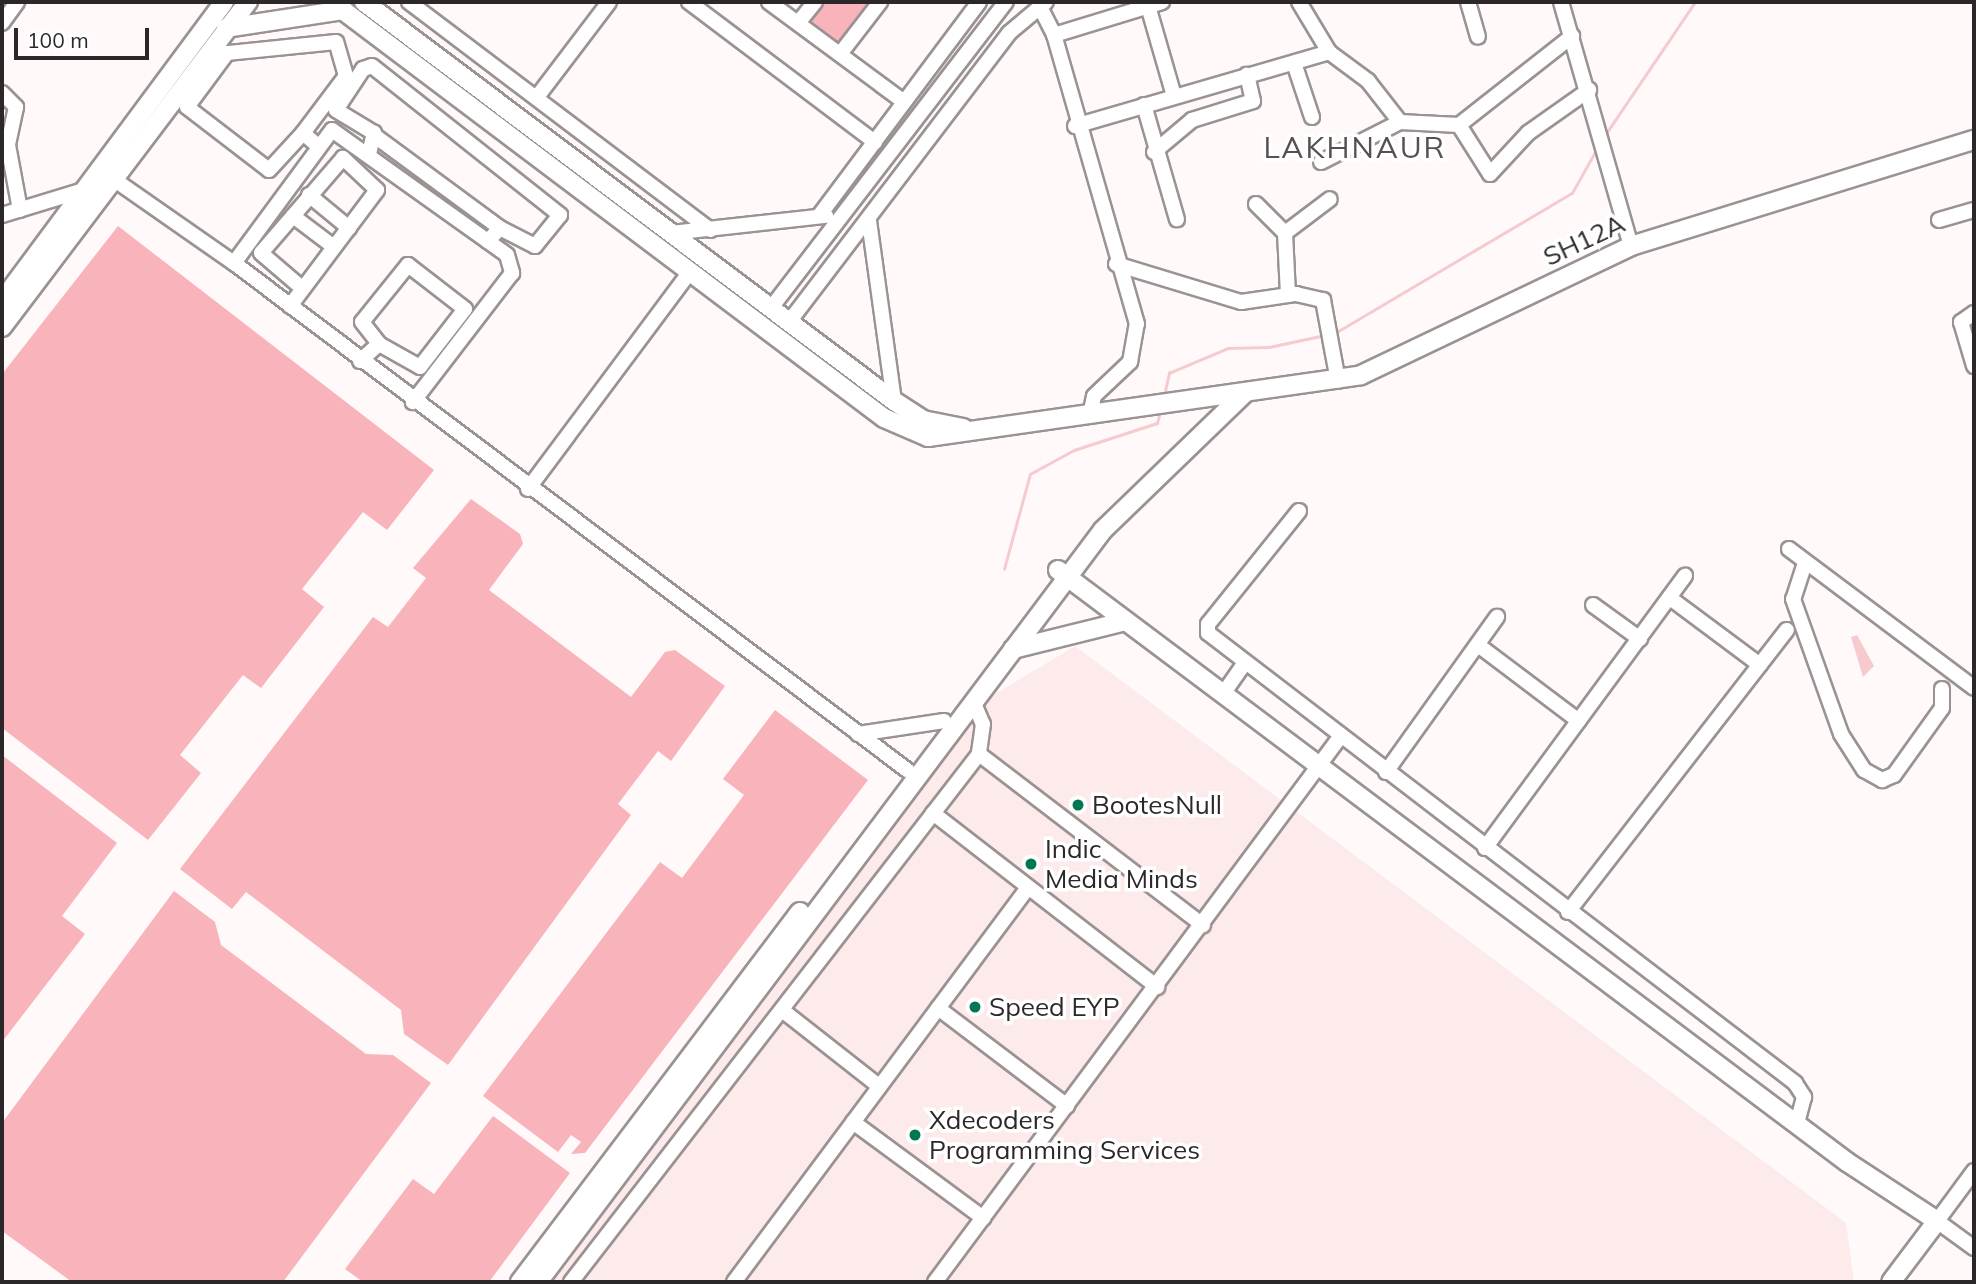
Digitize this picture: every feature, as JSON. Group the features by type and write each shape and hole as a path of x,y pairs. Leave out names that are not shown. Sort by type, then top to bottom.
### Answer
{"main road":[{"path":"2,301 220,11 248,2"},
{"path":"372,5 894,401 923,420 984,433"},
{"path":"220,11 338,6 910,435 984,433"},
{"path":"2,327 112,178 220,11"},
{"name":"SH12A","path":"984,433 1090,415 1338,381 1388,365 1631,246 1974,141"},
{"path":"538,1282 911,774 944,721 1062,573 1141,490 1244,394"},
{"path":"520,1282 911,774 1013,649 1096,522 1224,396"},
{"path":"1062,573 1797,1124 1937,1221 1891,1282"},
{"path":"1013,649 1126,621"}],"street":[{"path":"2,23 17,2"},
{"path":"410,2 711,230"},
{"path":"537,97 609,2"},
{"path":"689,2 875,142"},
{"path":"706,14 715,2"},
{"path":"769,2 904,102"},
{"path":"798,23 815,2"},
{"path":"840,54 880,2"},
{"path":"819,216 979,2"},
{"path":"771,308 1006,2"},
{"path":"1054,35 1163,2"},
{"path":"1299,2 1329,52 1368,81 1401,122"},
{"path":"1468,2 1478,37"},
{"path":"1561,2 1589,90 1631,246"},
{"path":"789,322 869,221 1009,33 1043,4 1054,35 1075,126 1116,264 1137,324 1135,349 1130,362 1094,396 1090,415"},
{"path":"1148,6 1174,96"},
{"path":"1321,162 1401,122 1458,125 1572,36"},
{"path":"336,42 346,76 303,133 269,170 187,107 227,53 336,42"},
{"path":"1075,126 1329,52"},
{"path":"1294,62 1312,117"},
{"path":"372,66 560,215 535,246 500,228 336,110 363,69 372,66"},
{"path":"1154,152 1192,120 1253,101 1247,75"},
{"path":"1458,125 1490,174 1528,133 1589,90"},
{"path":"2,93 16,107 8,145 20,210"},
{"path":"1144,104 1154,152 1177,219"},
{"path":"234,263 317,145 332,130 369,153 513,260 512,273 414,402"},
{"path":"303,133 317,145"},
{"path":"369,153 375,136"},
{"path":"290,306 303,289 334,247 349,228 377,190 343,158 309,195 261,258 303,289"},
{"path":"2,215 84,191 112,178 234,263 528,489 911,774"},
{"path":"309,195 349,228"},
{"path":"1285,233 1330,199"},
{"path":"1256,204 1285,233 1288,295"},
{"path":"1940,220 1974,210"},
{"path":"671,233 843,213"},
{"path":"293,216 334,247"},
{"path":"869,221 894,401"},
{"path":"488,241 500,228"},
{"path":"1116,264 1241,302 1288,295 1323,300 1332,337 1338,381"},
{"path":"408,265 465,309 420,367 379,344 362,322 408,265"},
{"path":"528,489 690,271"},
{"path":"1974,313 1961,322 1974,366"},
{"path":"360,360 379,344"},
{"path":"1299,511 1206,627 1245,663 1340,737 1796,1083 1804,1097 1797,1124"},
{"path":"1788,548 1974,688"},
{"path":"1805,563 1793,599 1841,734 1864,770 1882,780 1894,775 1942,708 1942,689"},
{"path":"1485,848 1685,576"},
{"path":"1670,598 1759,665"},
{"path":"1593,605 1640,639"},
{"path":"1386,772 1497,617"},
{"path":"1568,912 1787,630"},
{"path":"1478,645 1579,721"},
{"path":"1223,694 1245,663"},
{"path":"571,1282 979,754 983,724 973,701"},
{"path":"858,734 944,721"},
{"path":"935,1282 1157,987 1340,737"},
{"path":"979,754 1203,925"},
{"path":"933,813 1157,987"},
{"path":"734,1282 1028,887"},
{"path":"938,1007 1068,1106"},
{"path":"782,1010 879,1086"},
{"path":"853,1122 983,1218"},
{"path":"1974,1171 1937,1221 1974,1248"}],"shaded area":[{"path":"820,2 873,2 839,47 806,21"},
{"path":"118,226 434,470 387,530 363,512 302,589 324,607 261,688 243,675 180,755 201,773 148,840 2,728 3,373"},
{"path":"471,499 520,534 523,544 489,590 631,697 665,652 675,650 725,686 671,761 658,751 618,804 631,815 448,1065 404,1034 401,1010 246,892 232,909 180,869 373,617 388,627 426,578 413,568"},
{"path":"1857,635 1874,666 1863,677 1851,637"},
{"path":"1075,646 1846,1223 1854,1282 553,1282 985,700"},
{"path":"775,710 868,780 585,1153 571,1154 581,1142 571,1135 558,1152 483,1096 660,862 682,878 744,795 723,779"},
{"path":"2,755 117,843 62,916 85,934 2,1042"},
{"path":"174,891 215,922 221,945 366,1054 393,1055 431,1083 283,1282 72,1282 2,1231 2,1123"},
{"path":"493,1116 570,1173 489,1282 363,1282 345,1269 413,1179 434,1194"}],"waterway":[{"path":"1605,135 1695,2"},
{"path":"1335,333 1572,193 1596,150"},
{"path":"1164,395 1169,373 1228,348 1269,347 1325,335"},
{"path":"1004,569 1030,474 1074,450 1157,423 1160,412"}],"place":[{"name":"BootesNull","path":"1078,805"},
{"name":"Indic Media Minds","path":"1031,864"},
{"name":"Speed EYP","path":"975,1007"},
{"name":"Xdecoders Programming Services","path":"915,1135"}],"district":[{"name":"LAKHNAUR","path":"1355,147"}]}
